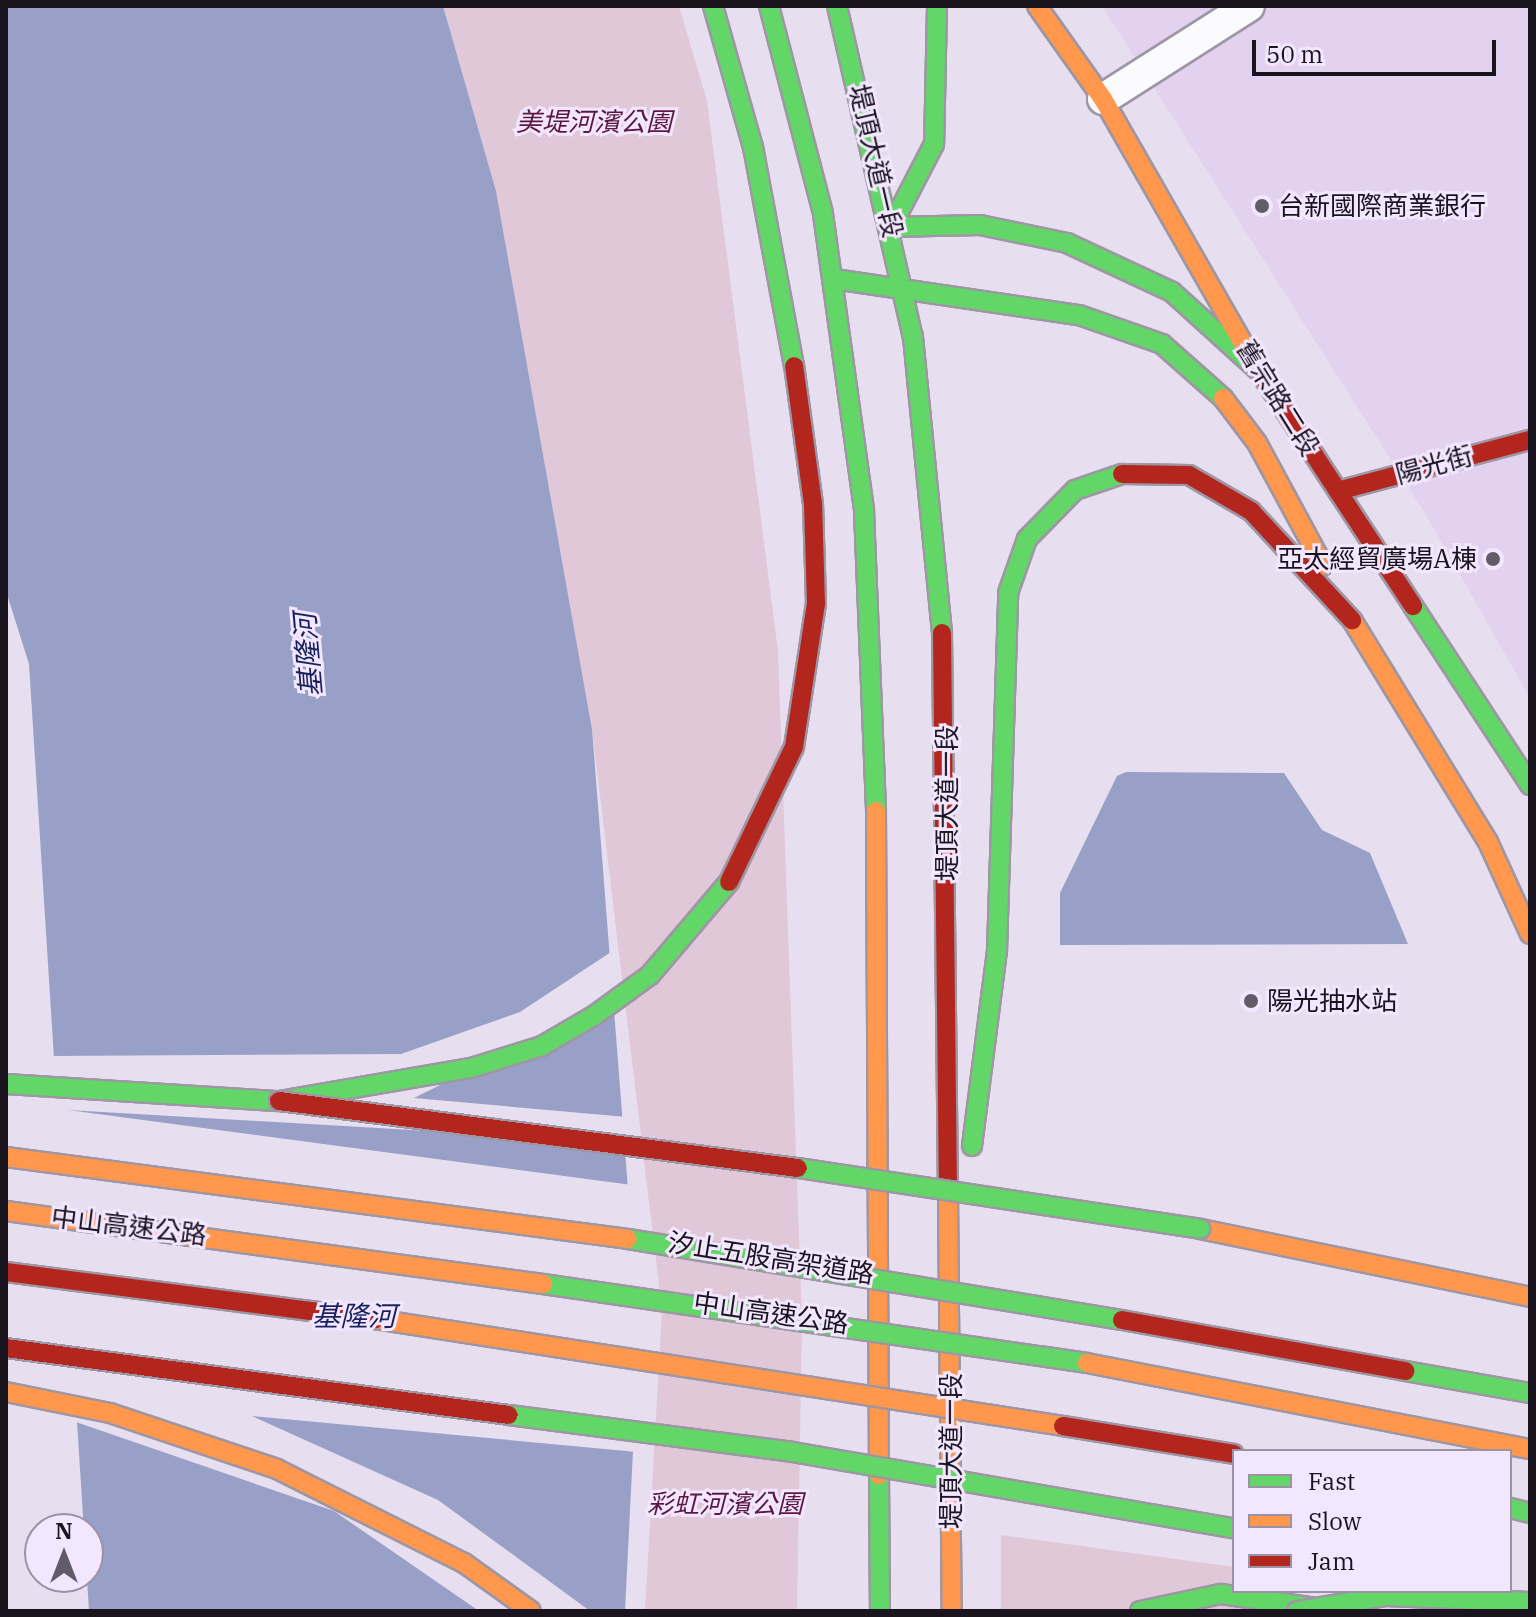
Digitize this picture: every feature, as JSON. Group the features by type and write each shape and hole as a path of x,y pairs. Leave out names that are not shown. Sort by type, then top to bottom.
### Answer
{"main road":[{"path":"769,6 834,279 864,511 875,682 880,1611"},
{"name":"堤頂大道一段","path":"837,6 904,290 933,484 947,682 952,1611"},
{"path":"937,6 934,144 891,227 980,225 1067,243 1172,292 1259,371"},
{"name":"舊宗路二段","path":"1037,6 1103,99 1259,371 1530,785"},
{"path":"279,1101 471,1068 542,1046 595,1015 650,975 711,911 754,842 794,747 816,604 813,504 764,205 716,14"},
{"path":"834,279 1109,321 1162,344 1224,399 1257,443 1352,620 1488,842 1530,934"},
{"name":"陽光街","path":"1338,491 1530,440"},
{"path":"950,1315 997,951 1008,593 1027,539 1075,490 1112,474 1189,475 1251,511 1352,620"},
{"path":"6,1084 279,1101 697,1153 1200,1229 1530,1297"},
{"name":"汐止五股高架道路","path":"6,1157 783,1259 1530,1393"},
{"name":"中山高速公路","path":"6,1211 997,1346 1530,1449"},
{"path":"6,1272 520,1337 1232,1454"},
{"path":"1448,1281 1530,1274"},
{"path":"6,1348 792,1452 1232,1528"},
{"path":"6,1392 213,1445 363,1507 464,1563 531,1611"},
{"path":"464,1563 514,1611"},
{"path":"1140,1611 1221,1594 1340,1611"},
{"path":"1297,1611 1385,1596 1530,1602"}],"street":[{"path":"1103,99 1249,6"}],"shaded area":[{"path":"1102,6 1530,6 1530,698 1426,515"}],"green space":[{"name":"美堤河濱公園","path":"443,6 679,6 707,101 778,651 802,1322 797,1611 645,1611 662,1310 592,729 496,191"},
{"path":"1001,1535 1232,1567 1232,1593 1304,1611 1001,1611"}],"water":[{"name":"基隆河","path":"6,6 443,6 496,191 592,729 639,1330 625,1611 89,1611 88,1593 104,1593 104,1513 83,1513 29,664 6,591"},
{"path":"1126,772 1284,773 1322,830 1370,853 1408,944 1060,945 1060,893 1117,776"}],"pier":[{"path":"614,950 617,997 414,1098 627,1117 629,1150 549,1138 68,1110 632,1185 643,1330 637,1452 252,1416 438,1500 590,1611 479,1611 334,1511 73,1421 50,1056 401,1054 520,1012"}],"traffic: fast":[{"path":"713,6 753,147 794,366"},
{"path":"769,6 823,214 864,511 876,811"},
{"path":"837,6 913,337 942,633"},
{"path":"937,6 934,144 891,227 980,225 1067,243 1172,292 1259,371"},
{"path":"834,279 1079,315 1162,344 1223,398"},
{"path":"972,1146 997,951 1008,593 1027,539 1075,490 1122,474"},
{"path":"1413,606 1530,785"},
{"path":"6,1084 279,1101 471,1068 542,1046 595,1015 650,975 729,882"},
{"path":"798,1168 1200,1229"},
{"path":"628,1239 1122,1320"},
{"path":"543,1284 1087,1363"},
{"path":"1405,1371 1530,1393"},
{"path":"509,1415 792,1452 1232,1528"},
{"path":"879,1475 880,1611"},
{"path":"1512,1508 1530,1513"},
{"path":"1140,1611 1221,1594 1338,1611"},
{"path":"1297,1611 1385,1596 1530,1602"}],"traffic: slow":[{"path":"1037,6 1103,99 1256,366"},
{"path":"1223,398 1257,443 1323,565"},
{"path":"1352,620 1488,842 1530,934"},
{"path":"876,811 879,1475"},
{"path":"6,1157 628,1239"},
{"path":"948,1192 952,1611"},
{"path":"6,1211 543,1284"},
{"path":"1200,1229 1530,1297"},
{"path":"375,1319 1063,1426"},
{"path":"1087,1363 1530,1449"},
{"path":"6,1392 110,1413 277,1469 464,1563 531,1611"}],"traffic: jam":[{"path":"729,882 794,747 816,604 813,504 794,366"},
{"path":"1256,366 1413,606"},
{"path":"1338,491 1530,440"},
{"path":"1122,474 1189,475 1251,511 1352,620"},
{"path":"942,633 948,1192"},
{"path":"279,1101 798,1168"},
{"path":"6,1272 375,1319"},
{"path":"1122,1320 1405,1371"},
{"path":"6,1348 509,1415"},
{"path":"1063,1426 1232,1454"}],"place":[{"name":"台新國際商業銀行","path":"1262,206"},
{"name":"亞太經貿廣場A棟","path":"1493,559"},
{"name":"陽光抽水站","path":"1251,1001"}],"park label":[{"name":"彩虹河濱公園","path":"725,1504"}]}
